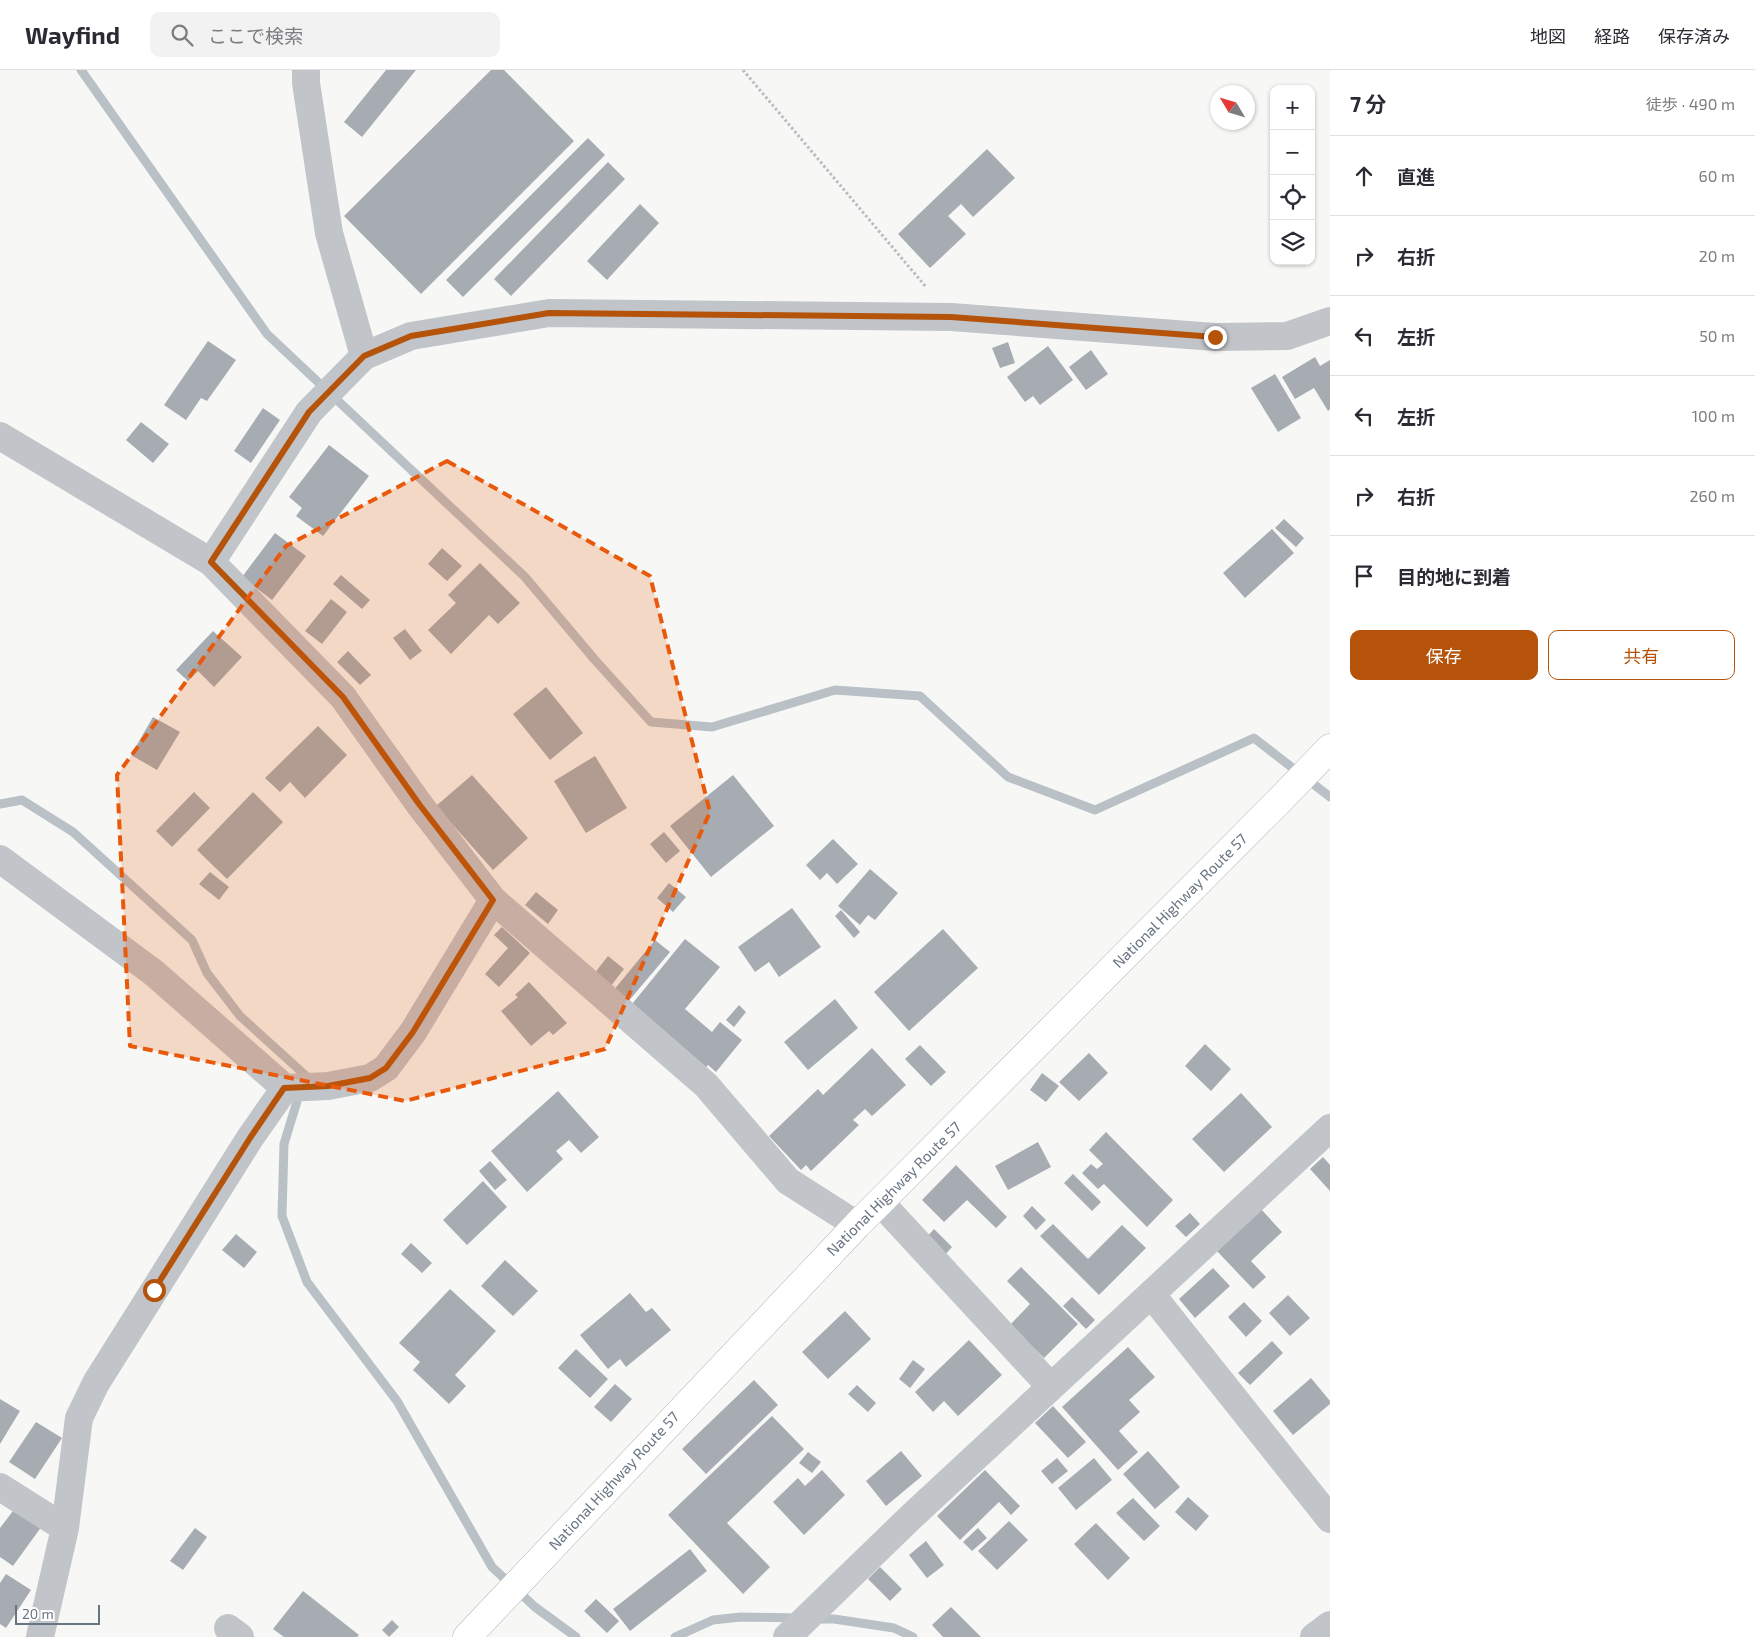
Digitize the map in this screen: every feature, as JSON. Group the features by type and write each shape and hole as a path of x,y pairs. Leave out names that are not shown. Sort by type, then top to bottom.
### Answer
{"highway":[{"name":"National Highway Route 57","path":"467,1637 857,1225 1326,752"}],"street":[{"path":"306,70 306,83 329,233 364,356"},
{"path":"211,562 309,412 364,356 411,336 549,313 951,317 1215,337 1287,336 1330,321"},
{"path":"0,436 211,562 343,697 419,804 493,900 706,1085 788,1181 857,1225"},
{"path":"0,859 154,973 284,1088 328,1086 370,1078 386,1068 413,1032 493,900"},
{"path":"40,1637 65,1528 79,1418 92,1392 250,1138 284,1088"},
{"path":"787,1637 912,1516 1330,1128"},
{"path":"880,1202 1051,1387"},
{"path":"1151,1294 1330,1519"},
{"path":"0,1487 65,1528"},
{"path":"1314,1637 1330,1625"}],"path":[{"path":"743,70 951,317"}],"highlighted area":[{"path":"447,461 650,576 710,812 605,1049 405,1101 130,1046 117,775 286,546"}],"building":[{"path":"386,70 416,70 362,137 344,122"},
{"path":"491,70 504,70 574,141 421,294 344,216"},
{"path":"588,138 605,155 463,297 446,280"},
{"path":"987,149 1015,178 973,217 961,204 948,216 966,234 930,268 898,234"},
{"path":"608,162 625,179 511,296 494,279"},
{"path":"640,204 659,223 607,280 587,261"},
{"path":"208,341 236,360 207,401 201,398 186,420 164,405"},
{"path":"1008,342 1015,363 1000,368 992,348"},
{"path":"1048,346 1073,380 1040,405 1033,396 1025,402 1007,377"},
{"path":"1091,350 1108,374 1086,390 1069,367"},
{"path":"1315,357 1320,366 1330,360 1330,409 1328,411 1314,388 1295,399 1282,377"},
{"path":"1275,374 1301,418 1278,432 1251,388"},
{"path":"263,408 280,420 251,463 234,451"},
{"path":"141,422 169,444 153,463 126,440"},
{"path":"329,445 369,476 323,536 296,516 302,508 289,497"},
{"path":"1284,519 1304,538 1296,547 1275,528"},
{"path":"1272,529 1294,553 1245,598 1223,573"},
{"path":"275,533 306,556 272,600 242,577"},
{"path":"442,548 462,566 447,581 428,564"},
{"path":"480,563 520,603 498,624 489,615 451,654 428,630 456,603 448,595"},
{"path":"341,575 370,600 362,609 333,584"},
{"path":"331,599 347,612 322,644 305,631"},
{"path":"405,629 422,651 410,660 393,638"},
{"path":"213,631 242,657 214,687 198,671 188,681 176,670"},
{"path":"348,651 371,675 360,685 337,662"},
{"path":"546,687 583,733 550,760 513,714"},
{"path":"153,717 180,732 157,770 131,755"},
{"path":"318,726 347,755 305,798 290,782 280,792 265,778"},
{"path":"595,756 627,808 586,833 554,781"},
{"path":"472,775 528,838 493,870 436,806"},
{"path":"733,775 774,826 711,877 670,826"},
{"path":"194,792 210,808 172,847 156,831"},
{"path":"253,792 283,822 227,879 197,850"},
{"path":"664,832 680,851 666,863 650,844"},
{"path":"833,839 858,864 837,884 827,873 820,880 806,865"},
{"path":"870,869 898,893 875,920 868,915 860,925 838,906"},
{"path":"210,872 229,887 219,900 199,884"},
{"path":"669,883 686,897 673,912 657,898"},
{"path":"536,892 558,910 548,924 525,905"},
{"path":"792,908 821,947 779,977 769,962 755,972 738,947"},
{"path":"841,910 860,932 854,938 835,916"},
{"path":"502,927 530,953 499,987 485,974 508,948 494,935"},
{"path":"943,929 978,968 909,1031 874,992"},
{"path":"685,939 720,967 685,1009 712,1032 720,1022 742,1040 716,1072 708,1065 703,1070 628,1009"},
{"path":"655,940 670,952 627,1003 613,991"},
{"path":"608,956 624,969 610,987 594,974"},
{"path":"529,982 567,1023 553,1035 549,1031 531,1046 501,1011 518,997 515,995"},
{"path":"835,999 858,1028 808,1070 784,1042"},
{"path":"739,1005 746,1012 734,1027 726,1020"},
{"path":"1205,1044 1231,1069 1211,1091 1185,1066"},
{"path":"920,1045 946,1072 931,1086 905,1059"},
{"path":"872,1048 906,1085 872,1116 865,1109 853,1120 859,1125 811,1171 806,1165 801,1170 769,1136 818,1089 823,1095"},
{"path":"1089,1053 1108,1073 1079,1101 1059,1082"},
{"path":"1042,1073 1059,1086 1046,1102 1030,1090"},
{"path":"558,1091 599,1137 581,1153 569,1140 556,1151 563,1159 527,1192 491,1151"},
{"path":"1241,1093 1272,1127 1224,1172 1192,1139"},
{"path":"1106,1132 1173,1200 1147,1227 1104,1184 1098,1189 1082,1173 1091,1164 1097,1169 1103,1164 1089,1150"},
{"path":"1038,1142 1051,1167 1008,1190 995,1166"},
{"path":"1323,1157 1330,1165 1330,1191 1310,1169"},
{"path":"490,1161 507,1180 495,1190 479,1171"},
{"path":"956,1165 1007,1217 996,1228 967,1200 944,1222 922,1200"},
{"path":"1073,1174 1101,1202 1092,1211 1064,1183"},
{"path":"483,1181 507,1207 467,1245 443,1220"},
{"path":"1032,1206 1046,1220 1036,1230 1023,1216"},
{"path":"1260,1208 1282,1232 1251,1261 1266,1277 1253,1289 1216,1250"},
{"path":"1190,1213 1200,1224 1186,1237 1175,1226"},
{"path":"1053,1224 1088,1259 1122,1225 1146,1248 1099,1295 1040,1236"},
{"path":"934,1229 952,1247 943,1257 925,1239"},
{"path":"236,1234 257,1252 244,1268 222,1250"},
{"path":"411,1243 432,1263 422,1273 401,1254"},
{"path":"505,1260 538,1291 513,1316 481,1286"},
{"path":"1021,1267 1078,1324 1044,1358 1010,1325 1030,1304 1007,1281"},
{"path":"1213,1268 1230,1286 1195,1318 1179,1299"},
{"path":"450,1289 496,1331 455,1375 466,1386 449,1404 413,1370 420,1362 399,1343"},
{"path":"630,1293 646,1312 652,1308 671,1330 626,1367 620,1359 608,1369 580,1335"},
{"path":"1288,1295 1310,1318 1290,1336 1269,1313"},
{"path":"1072,1297 1095,1320 1086,1329 1063,1306"},
{"path":"1244,1302 1262,1321 1246,1337 1228,1317"},
{"path":"845,1311 871,1339 828,1379 802,1352"},
{"path":"969,1340 1002,1375 958,1416 944,1401 933,1412 915,1392"},
{"path":"1272,1341 1283,1353 1250,1385 1238,1373"},
{"path":"1128,1347 1155,1377 1129,1400 1140,1412 1119,1431 1138,1452 1118,1470 1062,1407"},
{"path":"576,1349 608,1379 590,1398 558,1368"},
{"path":"913,1360 925,1369 910,1388 899,1379"},
{"path":"1311,1378 1330,1401 1330,1404 1293,1435 1273,1411"},
{"path":"754,1380 778,1405 706,1474 682,1449"},
{"path":"615,1384 632,1399 611,1422 594,1407"},
{"path":"857,1385 876,1403 868,1412 848,1394"},
{"path":"0,1399 20,1411 0,1444"},
{"path":"1053,1406 1086,1442 1068,1458 1035,1423"},
{"path":"772,1416 804,1449 727,1523 770,1567 743,1594 668,1515"},
{"path":"36,1422 62,1438 35,1479 9,1462"},
{"path":"901,1451 922,1476 886,1506 866,1481"},
{"path":"1148,1451 1180,1487 1155,1509 1123,1474"},
{"path":"808,1452 821,1462 812,1473 799,1463"},
{"path":"1057,1458 1068,1471 1052,1484 1041,1471"},
{"path":"1094,1458 1112,1480 1076,1510 1058,1488"},
{"path":"822,1470 845,1495 804,1535 773,1502 798,1478 805,1486"},
{"path":"985,1470 1020,1506 1011,1515 999,1502 960,1540 937,1516"},
{"path":"1188,1497 1209,1516 1196,1531 1175,1512"},
{"path":"1133,1498 1160,1526 1144,1541 1116,1513"},
{"path":"16,1507 42,1526 13,1566 0,1557 0,1528"},
{"path":"1009,1521 1028,1540 997,1570 978,1551"},
{"path":"1096,1523 1130,1558 1108,1580 1074,1544"},
{"path":"195,1528 207,1537 183,1570 170,1561"},
{"path":"978,1528 987,1538 972,1551 963,1542"},
{"path":"926,1541 944,1565 927,1578 909,1555"},
{"path":"690,1549 707,1571 630,1631 613,1609"},
{"path":"880,1567 902,1589 890,1601 868,1579"},
{"path":"6,1574 31,1590 6,1628 0,1624 0,1583"},
{"path":"303,1591 359,1635 357,1637 284,1637 273,1629"},
{"path":"596,1599 619,1621 607,1633 584,1611"},
{"path":"951,1607 981,1637 943,1637 932,1625"},
{"path":"392,1620 399,1627 389,1637 382,1630"}],"waterway":[{"path":"81,70 267,334 525,577 595,660 651,722 712,727 835,690 920,696 1008,777 1095,810 1254,738 1330,797"},
{"path":"0,804 22,800 73,832 192,940 207,973 240,1016 305,1075 284,1144 282,1216 307,1282 397,1401 492,1567 535,1607 576,1637"},
{"path":"675,1637 713,1620 741,1617 798,1618"},
{"path":"813,1619 834,1619 894,1628 913,1637"}],"route":[{"path":"154,1290 250,1138 284,1088 328,1086 370,1078 386,1068 413,1032 493,900 419,804 343,697 211,562 309,412 364,356 411,336 549,313 951,317 1215,337"}]}
